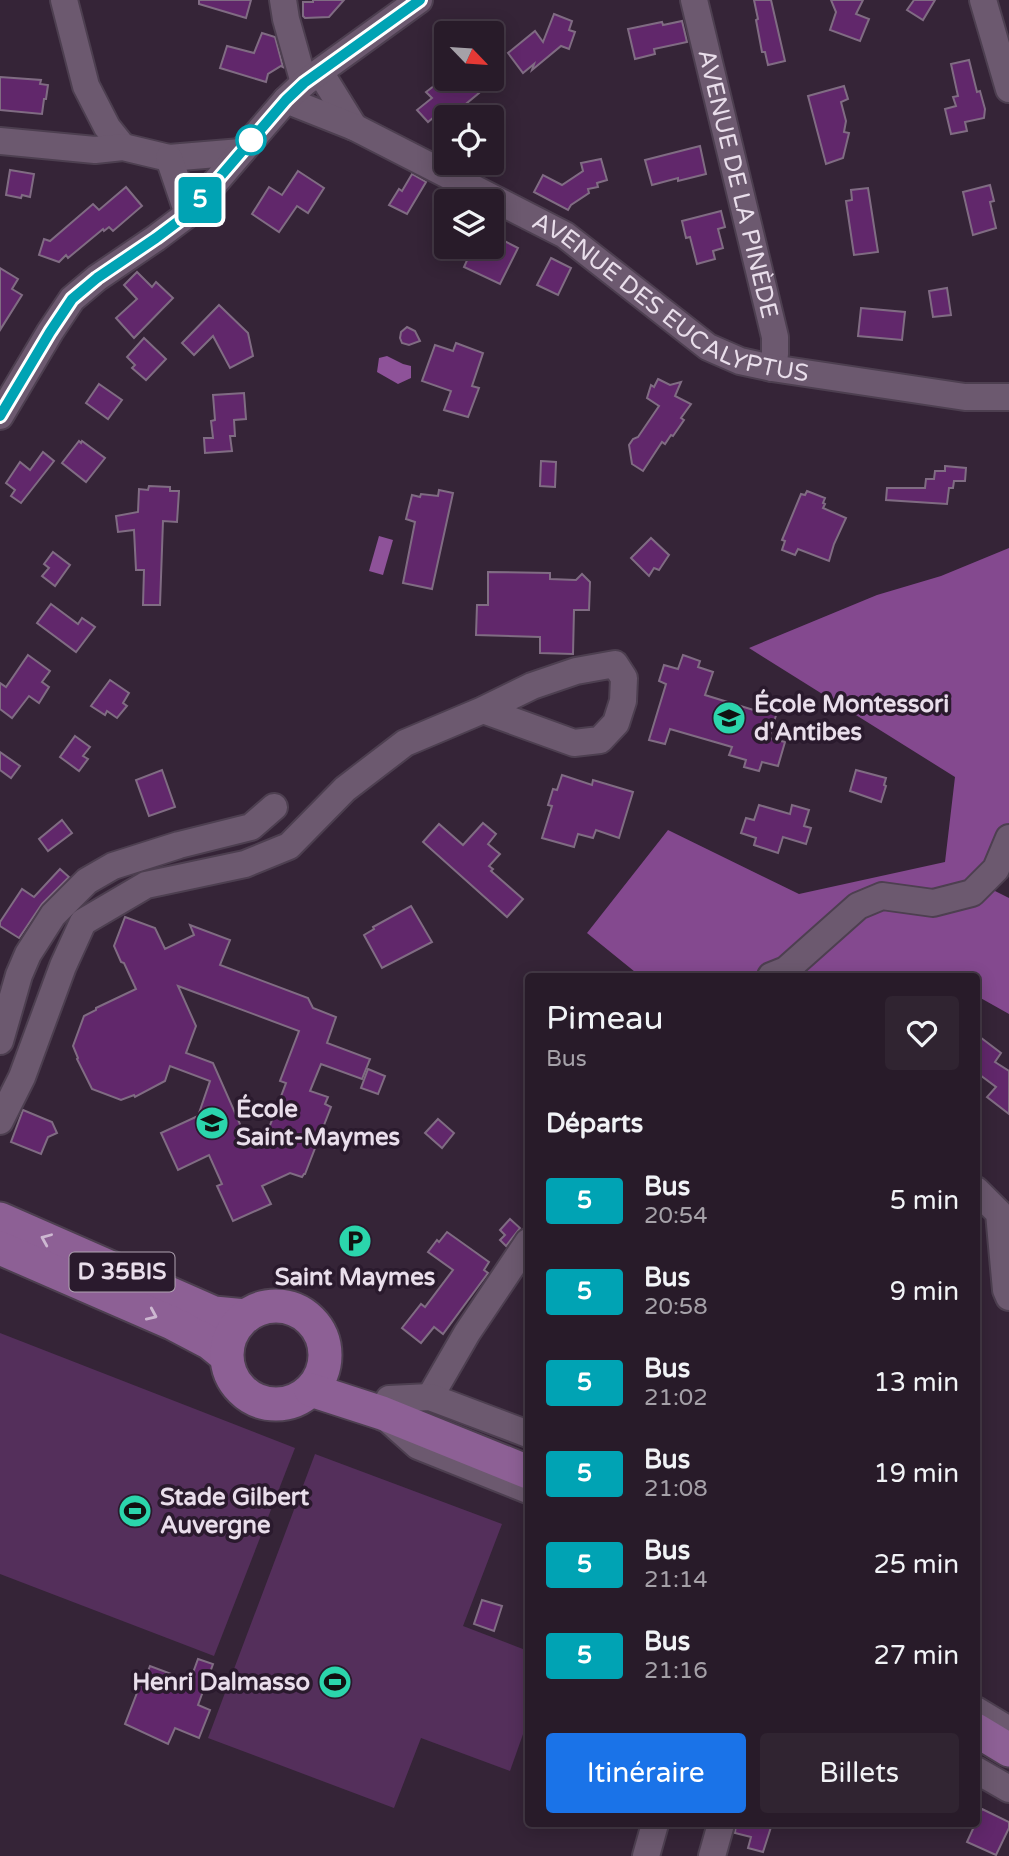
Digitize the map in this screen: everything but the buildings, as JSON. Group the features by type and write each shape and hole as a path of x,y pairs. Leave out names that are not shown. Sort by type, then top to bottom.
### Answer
{"main road":[{"name":"D 35BIS","path":"0,1219 214,1313 246,1316"},
{"name":"D 35BIS","path":"0,1248 172,1323 210,1343 226,1356"},
{"path":"276,1306 292,1309 307,1317 318,1329 324,1345 318,1375 298,1399 282,1404 265,1404 250,1398 237,1387 229,1373 226,1356 228,1341 235,1327 246,1316 260,1308 276,1306"},
{"path":"318,1375 354,1381 386,1406 525,1471"},
{"path":"386,1406 525,1452"},
{"path":"980,1732 1009,1749"},
{"path":"980,1755 1009,1772"}],"street":[{"path":"64,0 86,86 107,127 123,147"},
{"path":"283,0 304,85 354,127"},
{"path":"0,416 72,299 97,278 188,214 304,85 419,0"},
{"name":"AVENUE DE LA PINÈDE","path":"694,0 775,337 772,368"},
{"path":"984,0 1009,89"},
{"name":"AVENUE DES EUCALYPTUS","path":"304,85 354,127 565,235 708,347 740,361 772,368 965,397 1009,397"},
{"path":"0,141 95,149 123,147 169,158 241,152"},
{"path":"169,158 188,214"},
{"path":"0,1121 22,1077 63,966 83,922 146,885 245,864 289,846 345,789 405,743 532,686 576,671 615,664 624,678 623,701 616,723 600,740 574,743 483,710"},
{"path":"0,1041 19,975 33,946 53,915 87,881 113,866 251,827 274,807"},
{"path":"780,973 786,971 858,906 882,896 933,903 972,893 996,869 1009,838"},
{"path":"980,1193 1004,1212 1006,1290 1009,1297"},
{"path":"430,1396 467,1333 525,1246"},
{"path":"525,1433 430,1396 386,1406 418,1446 525,1489"},
{"path":"980,1712 1009,1730"},
{"path":"980,1772 1009,1789"},
{"path":"646,1856 654,1827"},
{"path":"712,1856 721,1827"}],"shaded area":[{"path":"387,356 411,366 411,378 398,384 377,372 379,358"},
{"path":"379,536 393,540 383,575 369,571"},
{"path":"1009,548 1009,854 993,890 1009,898 1009,1014 980,998 980,973 636,973 587,933 668,830 799,894 945,862 955,777 749,648 877,595 941,576"},
{"name":"Stade Gilbert Auvergne","path":"0,1333 295,1448 214,1656 0,1574"},
{"name":"Henri Dalmasso","path":"315,1454 502,1524 463,1626 525,1650 525,1728 510,1771 421,1738 394,1808 208,1738"}],"bus line":[{"name":"5","path":"0,416 72,299 97,278 188,214 286,100 304,83 420,0"}],"place":[{"name":"École Montessori d'Antibes","path":"729,718"},
{"name":"École Saint-Maymes","path":"212,1123"},
{"name":"Saint Maymes","path":"355,1241"},
{"name":"Stade Gilbert Auvergne","path":"135,1511"},
{"name":"Henri Dalmasso","path":"335,1682"}]}
